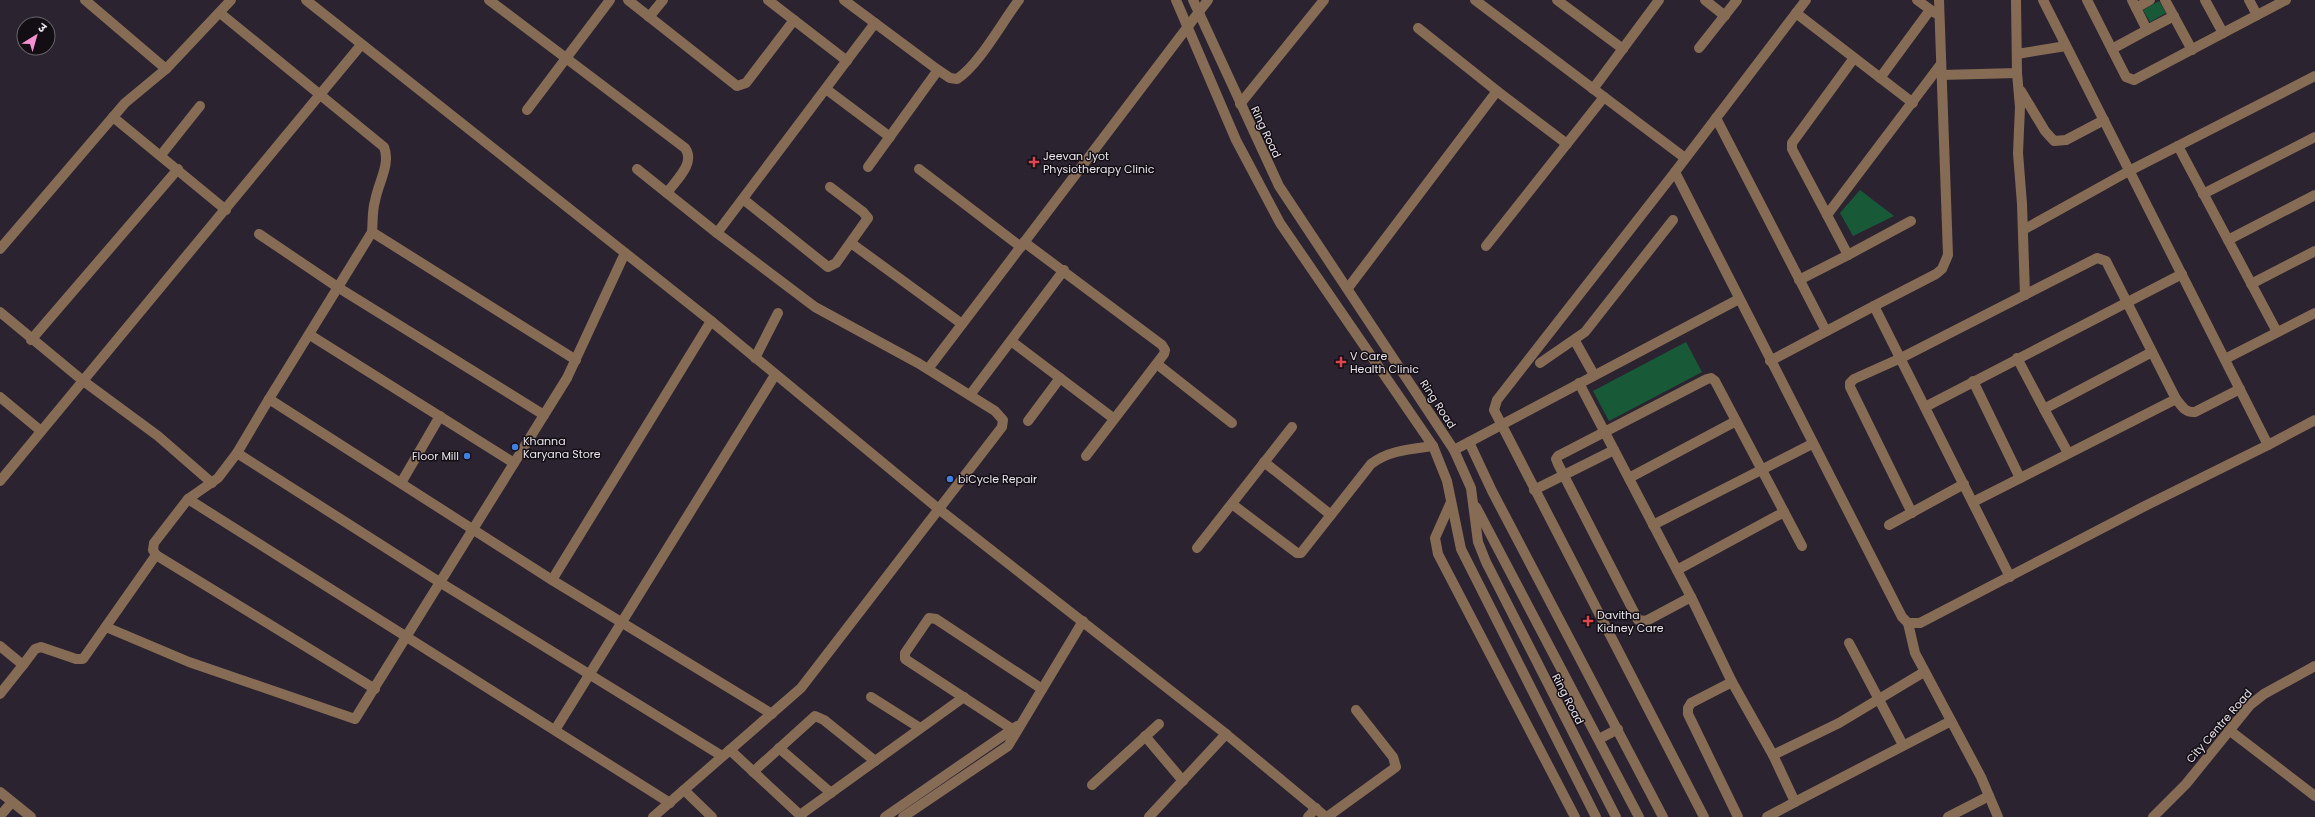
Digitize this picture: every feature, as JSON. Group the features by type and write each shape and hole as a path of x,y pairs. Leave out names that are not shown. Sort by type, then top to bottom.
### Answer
{"street":[{"path":"85,0 166,69"},
{"path":"0,249 125,103 166,69 231,0"},
{"path":"306,0 711,321 940,510 1226,734 1327,817 1396,767 1393,757 1356,710"},
{"path":"488,0 567,57 685,148 689,154 689,162 667,193"},
{"path":"526,110 610,0"},
{"path":"628,0 737,86 746,83 794,20"},
{"path":"649,17 663,0"},
{"path":"768,0 847,61"},
{"path":"844,0 938,70 950,78 957,79 963,76 1019,0"},
{"path":"1176,0 1236,140 1280,223 1433,446 1447,481 1461,549 1596,817"},
{"name":"Ring Road","path":"1193,0 1278,186 1348,288 1454,450 1471,488 1478,542 1486,562 1616,817"},
{"path":"928,370 1208,0"},
{"path":"1240,104 1324,0"},
{"path":"1475,0 1685,158"},
{"path":"1557,0 1622,49"},
{"path":"1593,89 1659,0"},
{"path":"1704,0 1725,16"},
{"path":"1699,48 1737,0"},
{"path":"1704,817 1500,425 1494,410 1497,400 1675,172 1806,0"},
{"path":"1917,0 1940,16"},
{"path":"1770,361 1936,274 1946,263 1948,255 1939,0"},
{"path":"2016,0 2017,73 2020,89 2018,153 2023,230 2025,295"},
{"path":"2043,0 2268,445"},
{"path":"2087,0 2126,77 2134,80 2286,0"},
{"path":"2147,30 2134,4 2150,0"},
{"path":"2165,0 2192,50"},
{"path":"2205,0 2223,33"},
{"path":"2249,0 2257,15"},
{"path":"1880,78 1930,10"},
{"path":"220,13 320,96 378,140 384,147 387,154 374,202 372,232 339,288 237,453 212,483 188,499 154,543 153,550 156,555 375,689"},
{"path":"1796,13 1912,103"},
{"path":"2112,49 2174,16"},
{"path":"717,233 875,23"},
{"path":"1418,28 1497,92 1567,144"},
{"path":"0,481 82,380 226,210 361,45"},
{"path":"2017,54 2066,46"},
{"path":"1848,255 1792,149 1792,143 1854,58"},
{"path":"1827,215 1941,64"},
{"path":"868,167 938,70"},
{"path":"1942,75 2017,73"},
{"path":"2023,230 2129,171 2315,76"},
{"path":"826,89 890,137"},
{"path":"2020,89 2045,131 2054,140 2066,140 2104,120"},
{"path":"1348,288 1497,92"},
{"path":"1486,246 1604,97"},
{"path":"161,155 200,106"},
{"path":"114,117 226,210"},
{"path":"1716,118 1826,331"},
{"path":"2203,194 2315,137"},
{"path":"2178,146 2277,332"},
{"path":"31,340 178,169"},
{"path":"637,169 717,233 815,307 970,395 1001,415 1003,420 1002,427 940,510 808,680 772,714 653,817"},
{"path":"918,169 1023,245 1064,270 1162,345 1165,350 1157,364 1086,456"},
{"path":"1675,172 1812,444 1902,618 1908,623 1920,623 2010,578 2141,508 2315,420"},
{"path":"743,199 828,267 836,263 868,218 863,212 830,187"},
{"path":"2228,240 2315,195"},
{"path":"1540,363 1575,341 1593,323 1673,220"},
{"path":"1799,280 1911,221"},
{"path":"372,232 576,360"},
{"path":"259,234 339,288 544,415"},
{"path":"851,243 962,324"},
{"path":"2251,284 2315,252"},
{"path":"106,628 189,662 355,719 441,583 576,360 625,253"},
{"path":"1912,513 1850,387 1850,382 1901,358 2097,258 2101,258 2106,261 2176,399 2184,409 2189,413 2195,412 2240,389"},
{"path":"970,395 1064,270"},
{"path":"1925,407 2017,358 2182,274"},
{"path":"1454,450 1739,299"},
{"path":"1874,306 1974,502 2010,578"},
{"path":"0,312 31,340 158,436 212,483"},
{"path":"2225,359 2315,312"},
{"path":"755,358 778,313"},
{"path":"552,580 711,321"},
{"path":"310,335 514,463"},
{"path":"1011,341 1114,418"},
{"path":"1575,341 1594,375"},
{"path":"2044,409 2152,352"},
{"path":"2017,358 2068,454"},
{"path":"1157,364 1232,423"},
{"path":"555,730 620,622 775,375"},
{"path":"1028,421 1060,378"},
{"path":"1691,597 1646,622 1638,620 1563,475 1556,460 1558,456 1711,378 1715,381 1802,546"},
{"path":"1973,381 2020,478"},
{"path":"1579,383 1691,597 1732,682 1772,754 1795,802"},
{"path":"0,397 41,431"},
{"path":"269,399 552,580 772,714"},
{"path":"1974,502 2176,399"},
{"path":"401,483 440,416"},
{"path":"1629,478 1736,421"},
{"path":"1197,548 1292,427"},
{"path":"1469,442 1492,491 1663,817"},
{"path":"1653,525 1812,444"},
{"path":"1232,504 1297,554 1305,551 1362,474 1380,456 1433,446"},
{"path":"1534,490 1614,450"},
{"path":"237,453 441,583 588,674 726,753 753,772 801,816 964,697"},
{"path":"1264,462 1331,515"},
{"path":"1890,525 1964,484"},
{"path":"188,499 406,639 555,730 670,803"},
{"path":"1451,502 1435,538 1438,554 1575,817"},
{"path":"1474,504 1639,817"},
{"path":"1677,570 1784,512"},
{"path":"0,694 35,650 41,647 76,659 83,659 156,555"},
{"path":"1012,729 905,659 905,652 929,618 936,619 1042,689"},
{"path":"885,817 900,815 966,776 1004,749 1083,621"},
{"path":"1908,623 1910,636 1924,672 1951,721 1998,817"},
{"path":"1849,643 1903,745"},
{"path":"0,646 23,665"},
{"name":"City Centre Road","path":"2153,817 2186,784 2250,705 2264,694 2315,666"},
{"path":"1772,754 1839,724 1924,672"},
{"path":"1732,682 1691,703 1688,708 1688,714 1738,817"},
{"path":"872,697 920,728"},
{"path":"753,772 812,718 819,716 875,761"},
{"path":"1767,817 1951,721"},
{"path":"900,815 958,765 1022,722"},
{"path":"1092,785 1159,724"},
{"path":"1599,739 1618,729"},
{"path":"2229,730 2315,796"},
{"path":"1149,817 1226,734"},
{"path":"1145,736 1183,781"},
{"path":"779,748 831,793"},
{"path":"958,765 966,776"},
{"path":"684,790 712,817"},
{"path":"0,792 27,816"},
{"path":"1948,817 1989,796"},
{"path":"0,816 12,802"},
{"path":"1308,817 1316,808"}],"green space":[{"path":"2159,1 2166,13 2150,22 2143,10"},
{"path":"1860,190 1894,216 1853,236 1840,213"},
{"path":"1686,342 1702,372 1609,421 1593,391"}],"place":[{"name":"Jeevan Jyot Physiotherapy Clinic","path":"1034,162"},
{"name":"V Care Health Clinic","path":"1341,362"},
{"name":"Khanna Karyana Store","path":"515,447"},
{"name":"Floor Mill","path":"467,456"},
{"name":"biCycle Repair","path":"950,479"},
{"name":"Davitha Kidney Care","path":"1588,621"}]}
